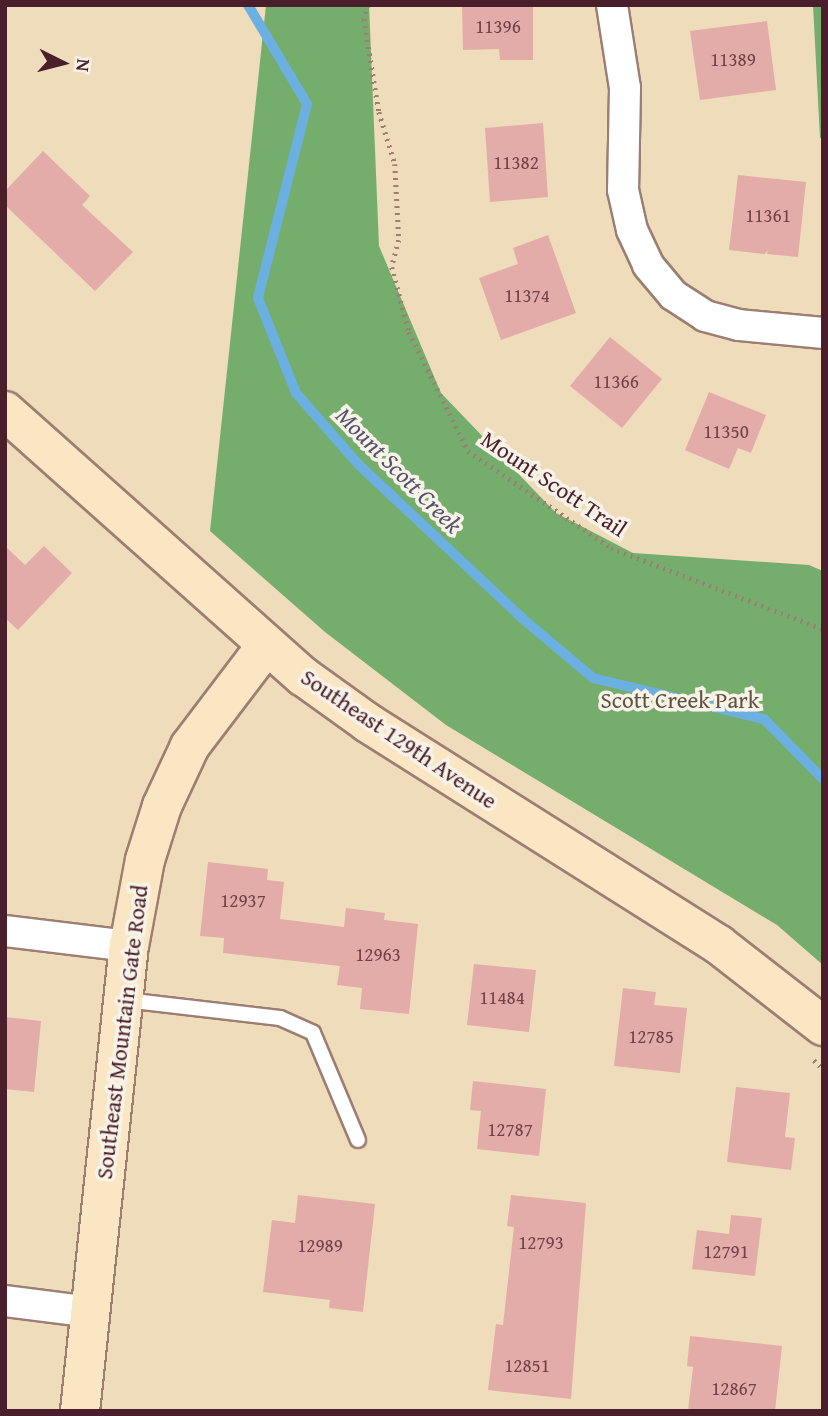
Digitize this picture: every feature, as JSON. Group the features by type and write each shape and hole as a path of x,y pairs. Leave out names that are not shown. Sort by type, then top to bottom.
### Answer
{"main road":[{"name":"Southeast 129th Avenue","path":"5,411 265,646 368,723 748,965 823,1026"},
{"name":"Southeast Mountain Gate Road","path":"80,1411 129,946 148,847 174,777 205,722 265,646"}],"street":[{"path":"612,5 625,88 623,190 632,230 648,265 673,295 705,316 739,325 823,333"},
{"path":"5,931 129,946"},
{"path":"5,1301 91,1312"}],"lane":[{"path":"124,1000 280,1018 313,1033 358,1140"}],"path":[{"name":"Mount Scott Trail","path":"368,5 364,19 377,99 395,164 399,240 392,267 409,332 468,451 611,548 823,629"}],"green space":[{"name":"Scott Creek Park","path":"266,5 369,5 379,246 441,393 556,513 633,553 809,565 823,571 823,965 777,925 446,725 325,632 210,531"},
{"path":"813,5 823,5 823,138 820,138"}],"building":[{"path":"462,5 533,5 533,60 500,60 499,49 463,50"},
{"path":"767,21 776,90 700,100 690,31"},
{"path":"543,123 548,197 490,202 485,128"},
{"path":"43,151 90,196 82,205 133,252 95,291 5,205 5,191"},
{"path":"738,175 806,182 798,257 767,254 768,250 765,254 729,250"},
{"path":"548,235 576,313 501,340 479,278 518,264 513,248"},
{"path":"610,337 662,379 622,428 570,386"},
{"path":"709,392 766,415 751,453 738,448 729,469 685,450"},
{"path":"5,546 25,565 44,546 72,573 18,630 5,618"},
{"path":"208,862 268,869 267,880 284,882 280,919 344,927 346,908 385,913 384,920 418,924 409,1014 360,1009 362,988 337,985 340,966 223,953 224,938 200,936"},
{"path":"474,964 536,970 529,1032 467,1025"},
{"path":"623,988 656,992 654,1005 687,1008 680,1073 614,1066"},
{"path":"5,1017 41,1021 34,1092 5,1089"},
{"path":"473,1081 546,1089 539,1156 477,1149 481,1111 470,1110"},
{"path":"736,1087 790,1093 785,1137 795,1138 791,1170 727,1162"},
{"path":"298,1195 375,1204 363,1312 329,1308 330,1300 263,1292 272,1220 295,1223"},
{"path":"511,1195 586,1203 571,1399 488,1390 496,1324 503,1325 514,1227 507,1226"},
{"path":"731,1215 762,1218 755,1276 692,1269 697,1230 729,1234"},
{"path":"690,1336 782,1346 775,1411 688,1411 693,1367 687,1366"}],"waterway":[{"name":"Mount Scott Creek","path":"248,5 307,104 258,298 296,393 358,464 523,619 593,678 764,719 823,779"}]}
